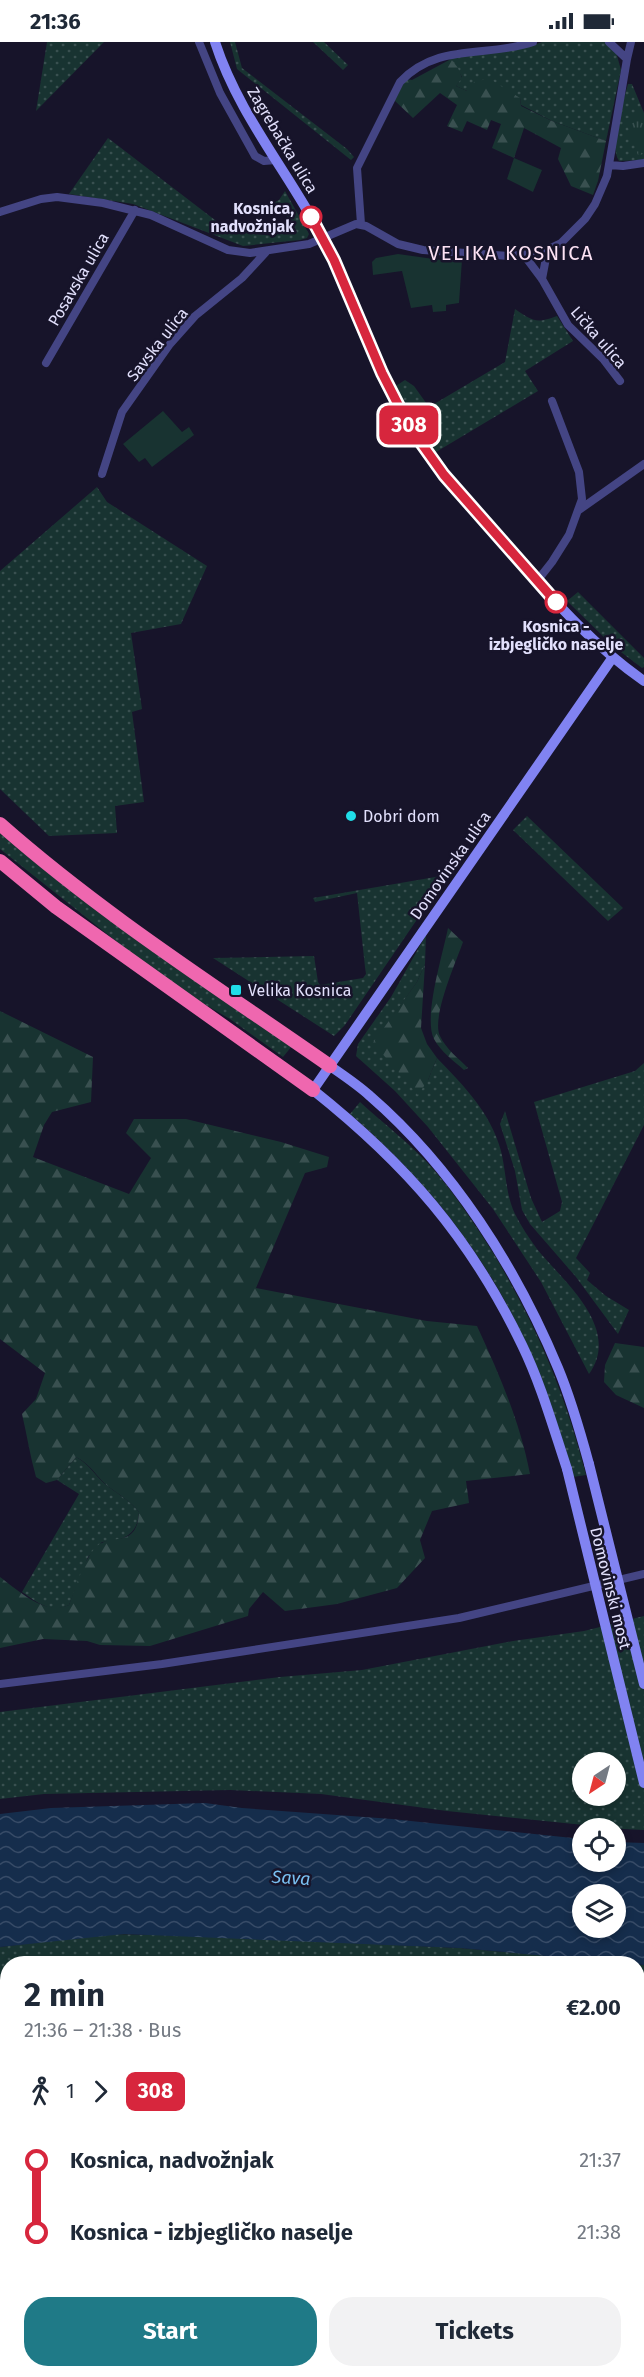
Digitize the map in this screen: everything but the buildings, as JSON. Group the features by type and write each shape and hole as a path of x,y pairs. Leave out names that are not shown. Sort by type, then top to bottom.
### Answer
{"highway":[{"path":"0,824 52,870 119,920 330,1066"},
{"path":"0,861 56,907 313,1090"}],"main road":[{"name":"Zagrebačka ulica","path":"215,42 230,80 324,239 382,373 409,426 444,475 537,581 613,657 644,681"},
{"name":"Domovinska ulica","path":"313,1090 613,657"},
{"name":"Domovinski most","path":"330,1066 369,1095 399,1122 435,1162 474,1214 511,1272 537,1321 558,1369 589,1464 644,1684"},
{"name":"Domovinski most","path":"313,1090 396,1162 431,1201 495,1295 523,1347 567,1469 644,1783"}],"street":[{"path":"200,42 220,93 255,156 264,161 276,160"},
{"path":"361,224 359,162 400,82 408,72 443,54 533,42"},
{"path":"609,42 627,59"},
{"path":"542,279 546,258 552,249 574,231 596,204 609,165 631,42"},
{"path":"609,165 644,163"},
{"path":"0,212 41,199 57,197 135,210 228,250 250,253 293,248 324,239 356,224 361,224 398,243 423,250 524,255 552,249"},
{"name":"Posavska ulica","path":"46,363 135,210"},
{"name":"Savska ulica","path":"102,474 122,412 170,344 195,316 242,278 266,252"},
{"name":"Lička ulica","path":"524,255 542,279 568,326 604,360 620,381"},
{"path":"537,581 564,542 579,510 582,484 552,401"},
{"path":"579,510 588,506 644,464"},
{"path":"0,1684 162,1664 459,1618 644,1574"}],"green space":[{"path":"47,42 104,42 36,111"},
{"path":"230,42 235,42 242,68 347,149 354,157 351,160 237,69"},
{"path":"313,42 324,42 348,65 343,70"},
{"path":"542,42 605,42 616,52 621,70 606,141 552,121 521,105 520,98 467,91 456,86 462,77 451,59 457,54 511,50"},
{"path":"451,59 462,78 456,86 467,91 475,81 490,79 520,98 521,106 552,121 606,141 593,195 571,186 558,159 561,148 524,128 514,158 492,148 501,124 491,120 487,130 467,121 462,132 447,126 457,105 440,93 413,118 394,100 406,79 412,80"},
{"path":"628,84 632,84 644,113 644,160 619,161 616,154 616,135"},
{"path":"641,114 644,121 644,154 638,155 625,119"},
{"path":"108,138 228,230 274,236 289,227 289,218 271,204 279,200 285,191 309,234 307,238 300,240 243,246 133,204 69,194"},
{"path":"514,158 542,170 533,192 507,179"},
{"path":"398,254 441,260 462,260 459,303 446,305 446,311 433,312 432,305 411,308 402,271 373,275 372,262 376,258"},
{"path":"515,309 535,320 557,316 573,341 525,371 538,391 436,452 394,387 405,380 414,386 429,407 505,362"},
{"path":"163,411 182,432 189,427 194,435 152,467 145,458 139,462 123,444"},
{"path":"97,487 107,502 207,566 181,624 131,633 142,709 132,712 144,802 115,806 117,833 49,836 0,789 0,571"},
{"path":"578,592 644,658 644,667 642,668 613,646 567,601"},
{"path":"527,816 623,908 608,921 513,830"},
{"path":"0,833 106,917 292,1046 283,1057 136,957 0,849"},
{"path":"445,877 444,880 345,1025 334,1036 213,958 314,956 320,985 363,978 366,974 357,893 315,902 313,898"},
{"path":"448,928 463,942 441,1004 438,1028 440,1036 452,1053 468,1068 464,1070 440,1048 431,1029 432,1001"},
{"path":"426,935 425,964 417,982 374,1043 428,1080 437,1058 475,1101 491,1124 501,1151 510,1199 517,1218 537,1249 574,1290 594,1323 598,1340 597,1357 589,1374 541,1282 493,1209 428,1127 395,1091 356,1056 358,1044 391,997"},
{"path":"425,964 421,1028 427,1044 437,1058 428,1080 418,1095 373,1043 417,982"},
{"path":"0,1011 93,1057 91,1102 52,1112 44,1125 33,1157 129,1194 151,1158 126,1133 134,1119 186,1119 281,1142 329,1157 327,1167 305,1173 256,1288 427,1321 477,1326 515,1417 530,1474 466,1481 469,1503 432,1511 420,1540 425,1558 397,1588 337,1604 285,1611 263,1592 249,1609 248,1616 150,1646 100,1645 87,1641 43,1639 0,1648 0,1577 42,1605 60,1608 69,1605 83,1569 94,1549 100,1544 128,1536 133,1532 139,1512 86,1463 76,1457 57,1480 46,1483 36,1477 22,1414 36,1399 45,1373 0,1339"},
{"path":"644,1063 644,1125 576,1258 590,1273 587,1280 606,1296 629,1310 618,1334 576,1277 530,1224 522,1210 515,1171 500,1124 505,1111 531,1198 542,1222 560,1211 562,1202 534,1102 635,1071"},
{"path":"360,1102 434,1170 466,1212 495,1256 549,1362 569,1416 586,1475 573,1477 536,1365 501,1293 458,1228 434,1198 380,1141 350,1114"},
{"path":"615,1343 644,1347 644,1408 616,1395 604,1382 605,1365"},
{"path":"76,1457 139,1512 138,1520 128,1535 102,1542 88,1557 69,1605 56,1608 38,1603 22,1592 79,1494 57,1480"},
{"path":"644,1616 644,1830 626,1829 626,1818 572,1818 572,1824 447,1811 321,1794 230,1790 44,1794 0,1799 0,1712 280,1677 362,1670 513,1641 584,1631"},
{"path":"106,1934 208,1936 460,1948 551,1956 0,1956 0,1947"}],"water":[{"name":"Sava","path":"205,1803 242,1808 392,1819 572,1838 572,1872 626,1872 626,1842 644,1843 644,1956 547,1956 460,1948 124,1934 0,1947 0,1814 51,1808"}],"bus line":[{"name":"308","path":"311,217 334,260 382,373 409,426 444,475 556,602"}],"place":[{"name":"Kosnica, nadvožnjak","path":"311,217"},
{"name":"Kosnica - izbjegličko naselje","path":"556,602"},
{"name":"Dobri dom","path":"351,816"},
{"name":"Velika Kosnica","path":"236,990"}],"district":[{"name":"VELIKA KOSNICA","path":"511,253"}]}
